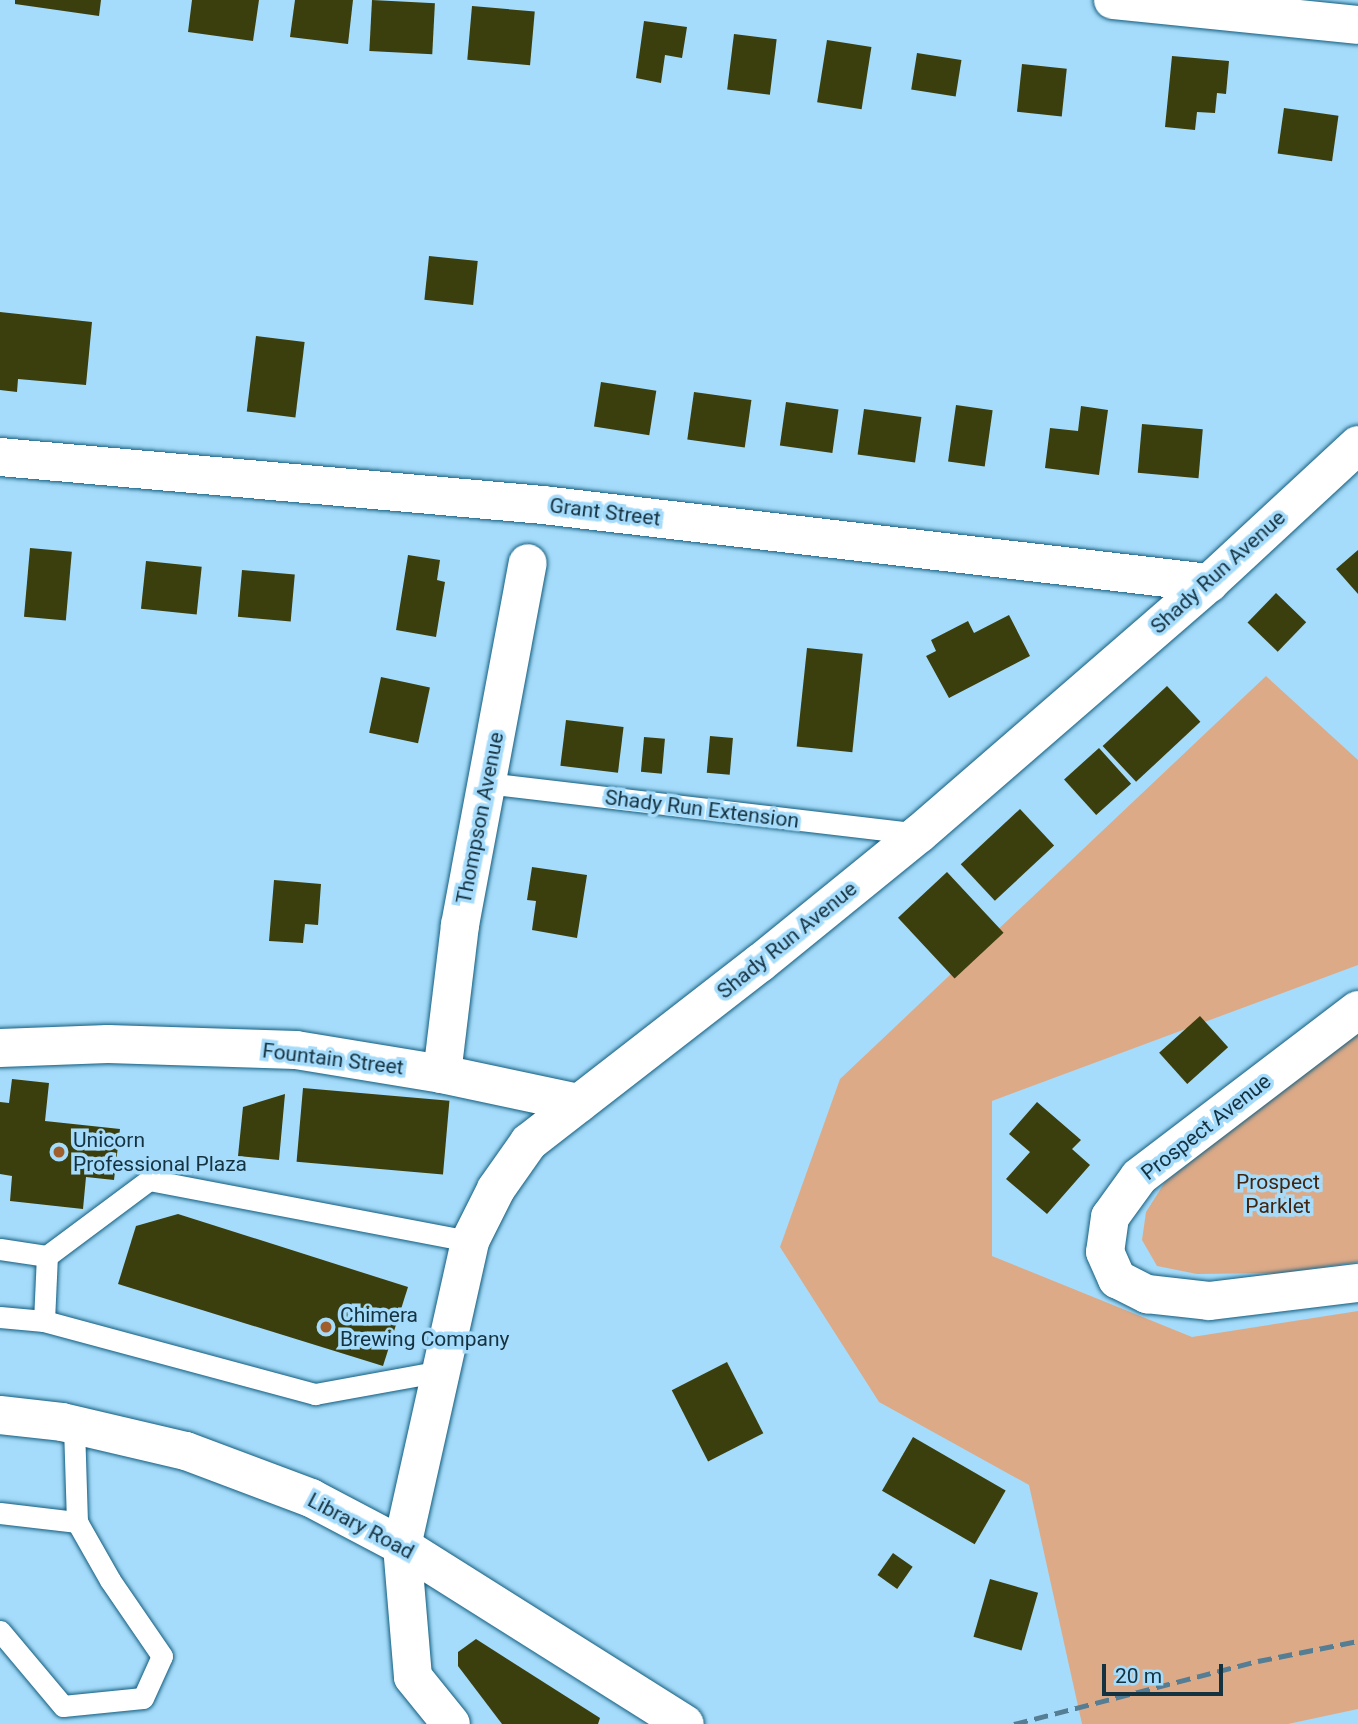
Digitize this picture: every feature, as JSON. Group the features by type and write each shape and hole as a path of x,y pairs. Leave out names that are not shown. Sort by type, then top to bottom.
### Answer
{"street":[{"path":"1113,0 1358,25"},
{"name":"Shady Run Avenue","path":"451,1724 414,1676 402,1546 470,1241 496,1188 529,1142 760,963 919,834 1209,583 1358,445"},
{"name":"Grant Street","path":"0,457 543,505 1209,583"},
{"name":"Thompson Avenue","path":"442,1074 460,925 528,563"},
{"name":"Prospect Avenue","path":"1358,1010 1139,1177 1110,1217 1105,1252 1117,1279 1147,1294 1209,1301 1358,1283"},
{"name":"Fountain Street","path":"0,1048 108,1044 296,1050 442,1074 579,1103"},
{"name":"Library Road","path":"0,1415 74,1425 186,1451 311,1499 402,1546 685,1724"}],"lane":[{"name":"Shady Run Extension","path":"486,783 919,834"},
{"path":"0,1249 47,1256 149,1180 470,1241"},
{"path":"44,1321 47,1256"},
{"path":"0,1317 44,1321 315,1394 441,1371"},
{"path":"0,1631 63,1706 144,1698 162,1656 110,1580 77,1521 74,1425"},
{"path":"0,1513 77,1521"}],"green space":[{"path":"1266,676 1358,760 1358,965 992,1101 992,1256 1192,1337 1358,1311 1358,1709 1288,1724 1082,1724 1029,1485 879,1402 780,1247 840,1079"},
{"name":"Prospect Parklet","path":"1358,1029 1358,1262 1281,1273 1197,1274 1157,1266 1142,1240 1146,1212 1165,1182"}],"building":[{"path":"15,0 101,0 99,16 15,4"},
{"path":"192,0 259,0 253,41 188,32"},
{"path":"295,0 353,0 348,44 290,37"},
{"path":"372,0 435,3 432,54 369,51"},
{"path":"472,6 535,11 530,65 467,60"},
{"path":"644,21 687,27 682,58 665,55 661,83 636,78"},
{"path":"734,34 777,39 770,95 727,90"},
{"path":"827,40 871,47 862,109 817,102"},
{"path":"917,53 961,60 956,97 911,90"},
{"path":"1172,56 1229,61 1226,94 1217,93 1215,113 1197,112 1195,130 1165,127"},
{"path":"1022,64 1067,69 1062,116 1017,112"},
{"path":"1284,108 1338,116 1332,161 1278,154"},
{"path":"429,256 478,261 473,305 424,300"},
{"path":"0,312 92,322 86,385 18,379 17,392 0,390"},
{"path":"256,336 305,342 295,417 247,411"},
{"path":"601,382 656,391 649,435 594,426"},
{"path":"694,392 751,400 745,448 687,440"},
{"path":"786,402 838,409 832,453 780,446"},
{"path":"956,405 993,410 985,467 948,461"},
{"path":"1081,406 1108,410 1099,475 1045,468 1050,428 1078,431"},
{"path":"864,409 921,417 915,463 858,455"},
{"path":"1142,424 1203,429 1198,478 1138,473"},
{"path":"30,548 72,552 66,620 24,617"},
{"path":"1358,550 1358,594 1336,569"},
{"path":"408,555 440,560 437,580 445,582 436,637 396,630"},
{"path":"146,561 202,567 197,615 141,609"},
{"path":"242,570 295,575 291,621 238,617"},
{"path":"1276,593 1306,622 1278,652 1248,622"},
{"path":"1009,615 1030,656 949,698 926,656 936,651 931,640 968,621 974,633"},
{"path":"807,648 863,654 852,752 797,746"},
{"path":"381,677 430,687 418,743 369,733"},
{"path":"1167,686 1200,722 1136,782 1103,746"},
{"path":"566,720 624,727 618,773 560,766"},
{"path":"710,736 733,738 730,775 707,773"},
{"path":"644,737 665,739 662,774 641,772"},
{"path":"1099,748 1131,784 1096,815 1064,779"},
{"path":"1020,809 1054,846 995,901 961,864"},
{"path":"532,867 587,875 577,938 532,930 536,901 527,900"},
{"path":"947,872 1004,933 955,978 898,918"},
{"path":"274,880 321,884 318,925 305,924 303,943 269,941"},
{"path":"1200,1016 1228,1047 1187,1084 1159,1053"},
{"name":"Unicorn Professional Plaza","path":"12,1079 49,1083 45,1121 120,1129 114,1180 86,1177 83,1209 10,1201 12,1176 0,1174 0,1102 9,1103"},
{"path":"303,1088 449,1101 443,1175 297,1162"},
{"path":"285,1094 279,1160 238,1156 243,1107"},
{"path":"1037,1102 1081,1140 1072,1149 1090,1165 1047,1214 1006,1179 1030,1152 1009,1134"},
{"name":"Chimera Brewing Company","path":"178,1214 408,1287 383,1366 118,1284 136,1226"},
{"path":"727,1362 763,1433 708,1461 672,1390"},
{"path":"913,1437 1006,1490 975,1544 882,1491"},
{"path":"893,1553 913,1567 897,1589 878,1575"},
{"path":"990,1579 1038,1593 1022,1650 973,1637"},
{"path":"476,1639 600,1718 598,1724 502,1724 458,1666 458,1652"}],"railway":[{"path":"1014,1724 1258,1661 1358,1641"}],"place":[{"name":"Unicorn Professional Plaza","path":"59,1152"},
{"name":"Chimera Brewing Company","path":"326,1327"}]}
